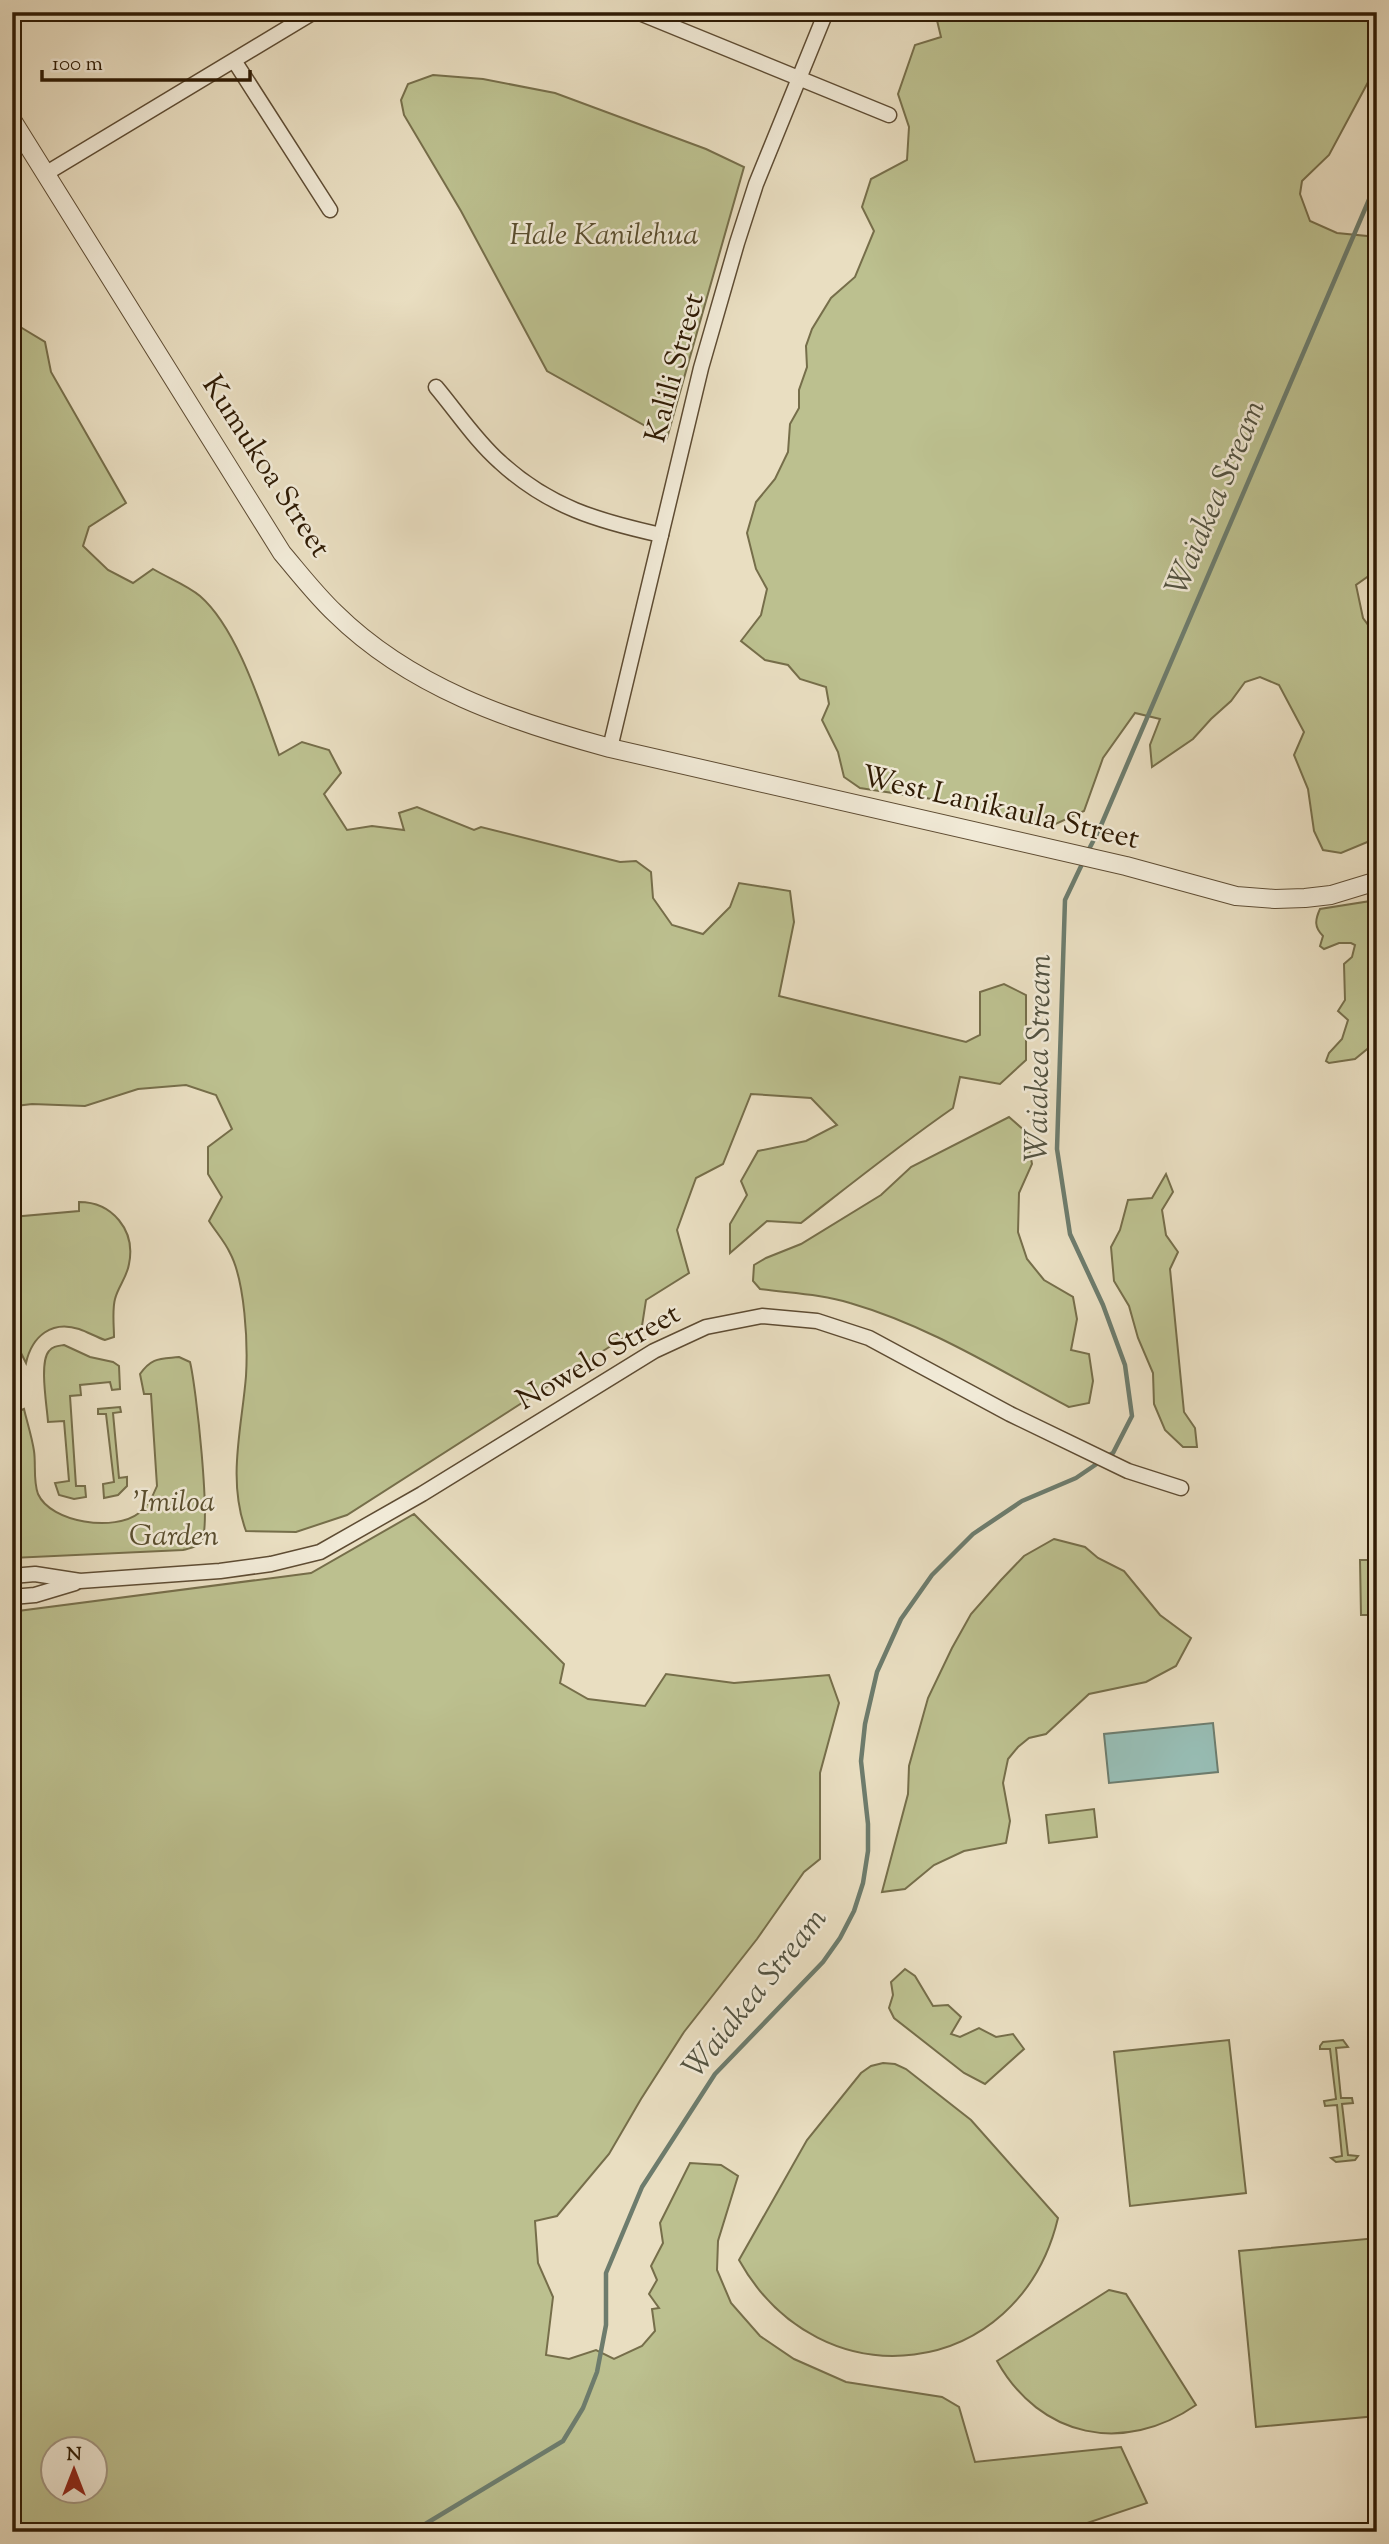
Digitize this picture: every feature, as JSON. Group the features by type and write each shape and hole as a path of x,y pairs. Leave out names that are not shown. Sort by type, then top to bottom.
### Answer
{"street":[{"path":"46,174 314,12"},
{"path":"636,12 889,114"},
{"name":"Kalili Street","path":"610,748 701,368 737,243 756,184 826,12"},
{"path":"234,62 330,209"},
{"name":"Kumukoa Street","path":"12,120 282,553 335,614 398,664 467,702 543,730 610,748"},
{"path":"436,387 498,461 559,505 612,524 661,535"},
{"name":"West Lanikaula Street","path":"610,748 1126,866 1236,896 1275,899 1331,895 1377,881"},
{"name":"Nowelo Street","path":"12,1576 35,1574 80,1581 220,1571 271,1564 320,1552 422,1494 654,1350 706,1327 753,1317 789,1317 817,1321 869,1338 1010,1414 1128,1471 1181,1488"},
{"name":"Nowelo Street","path":"12,1597 35,1595 80,1581"}],"green space":[{"path":"935,12 1377,12 1377,63 1374,71 1329,155 1302,181 1300,194 1310,221 1337,233 1377,237 1377,570 1356,585 1363,618 1377,637 1377,838 1341,853 1323,850 1314,831 1308,789 1294,755 1304,732 1279,685 1260,677 1245,682 1231,701 1193,739 1152,767 1150,745 1160,719 1135,713 1103,758 1084,811 1049,827 974,811 958,803 860,788 844,777 838,752 822,720 829,704 826,687 800,679 788,665 765,660 741,641 761,615 767,589 756,569 747,533 756,502 775,479 788,452 790,424 799,408 799,390 807,367 806,346 812,329 831,298 855,277 874,231 862,207 871,179 907,160 909,127 898,94 915,45 941,37"},
{"name":"Hale Kanilehua","path":"433,75 483,79 555,93 706,149 744,167 667,438 547,371 461,211 404,115 401,100 408,84"},
{"path":"12,322 45,342 51,372 126,503 89,527 83,546 108,570 133,583 153,569 195,592 214,610 237,649 257,693 279,755 302,742 329,750 341,773 324,794 347,830 372,826 404,830 399,813 417,807 474,830 481,827 620,862 636,861 651,872 653,898 672,925 703,934 730,907 739,883 790,891 794,922 779,996 966,1042 980,1035 980,992 1004,984 1026,995 1026,1060 1000,1084 960,1077 953,1108 801,1223 767,1221 730,1253 730,1224 747,1195 741,1181 758,1151 806,1141 837,1125 811,1098 751,1094 723,1164 696,1178 677,1230 689,1273 646,1300 642,1326 347,1515 296,1532 246,1531 237,1492 237,1454 246,1376 244,1313 235,1265 226,1245 209,1221 222,1197 208,1174 208,1147 232,1129 216,1095 186,1085 138,1089 85,1106 16,1106 12,1114"},
{"path":"1377,900 1377,1041 1355,1059 1329,1063 1326,1061 1329,1053 1342,1039 1348,1020 1338,1011 1345,1000 1344,964 1352,957 1355,945 1339,943 1324,949 1320,946 1323,936 1316,923 1317,917 1320,909"},
{"path":"1009,1117 1026,1132 1032,1164 1019,1193 1018,1232 1027,1259 1044,1280 1073,1297 1077,1319 1071,1350 1089,1354 1093,1381 1089,1403 1069,1407 962,1349 879,1313 828,1298 760,1289 753,1281 754,1265 801,1244 881,1195 911,1167"},
{"path":"1166,1174 1173,1192 1162,1210 1166,1235 1178,1252 1170,1269 1184,1412 1195,1428 1197,1447 1183,1447 1165,1430 1154,1404 1153,1373 1138,1338 1129,1306 1114,1281 1111,1247 1120,1230 1128,1200 1152,1198"},
{"path":"79,1202 91,1203 111,1213 125,1229 129,1240 128,1269 114,1303 114,1337 105,1340 69,1327 52,1329 38,1338 26,1363 20,1351 12,1345 12,1315 20,1295 12,1271 12,1217 79,1211"},
{"path":"64,1345 119,1366 120,1389 112,1390 110,1382 80,1385 81,1395 70,1396 76,1486 85,1486 86,1497 74,1499 59,1495 55,1483 69,1481 64,1421 48,1422 44,1385 44,1364 49,1351"},
{"name":"'Imiloa Garden","path":"179,1357 190,1362 196,1397 204,1482 202,1540 194,1547 183,1550 12,1558 12,1414 24,1409 34,1451 36,1489 45,1504 69,1518 84,1522 115,1522 128,1519 145,1507 157,1486 151,1394 144,1394 140,1374 153,1362"},
{"path":"120,1407 121,1412 113,1413 119,1478 127,1477 127,1486 118,1495 104,1498 103,1484 114,1482 106,1414 98,1414 98,1409"},
{"path":"414,1514 564,1664 560,1683 588,1699 645,1706 666,1674 734,1683 829,1675 839,1703 820,1773 820,1859 804,1872 757,1939 684,2032 609,2154 557,2216 535,2221 538,2263 553,2297 546,2355 569,2359 596,2350 614,2359 642,2346 655,2331 652,2309 659,2308 649,2294 657,2280 651,2266 663,2243 660,2223 690,2163 721,2165 738,2176 718,2241 717,2270 731,2303 760,2336 794,2359 846,2382 942,2397 959,2407 975,2462 1121,2447 1147,2503 1081,2525 1085,2532 12,2532 12,1616 18,1611 311,1573"},
{"path":"1054,1539 1085,1547 1098,1558 1124,1571 1160,1615 1191,1638 1176,1666 1146,1682 1089,1694 1046,1734 1029,1738 1018,1747 1008,1759 1003,1783 1010,1821 1006,1843 964,1851 934,1865 905,1889 882,1892 908,1794 909,1766 928,1698 952,1648 971,1614 1001,1580 1024,1556"},
{"path":"1360,1560 1377,1560 1377,1615 1361,1615"},
{"path":"1094,1809 1097,1837 1049,1843 1046,1815"},
{"path":"905,1969 915,1976 933,2006 948,2005 961,2017 951,2034 960,2037 979,2028 996,2037 1013,2034 1024,2049 985,2084 964,2073 894,2018 889,2008 893,1995 891,1982"},
{"path":"1229,2040 1246,2193 1130,2206 1114,2052"},
{"path":"1343,2040 1348,2047 1336,2048 1341,2098 1352,2098 1353,2103 1342,2104 1348,2155 1358,2156 1355,2160 1336,2162 1331,2158 1342,2156 1337,2105 1325,2106 1324,2101 1336,2099 1330,2049 1320,2049 1320,2046 1323,2042"},
{"path":"883,2063 906,2069 971,2120 1058,2218 1036,2273 1003,2314 961,2341 914,2354 865,2353 818,2338 774,2307 739,2260 807,2140 861,2073 871,2066"},
{"path":"1377,2238 1377,2416 1256,2427 1239,2251"},
{"path":"1109,2290 1126,2294 1196,2405 1169,2421 1141,2430 1113,2433 1086,2431 1060,2422 1036,2407 1015,2387 997,2361"}],"water":[{"path":"1213,1723 1218,1772 1109,1783 1104,1734"}],"waterway":[{"name":"Waiakea Stream","path":"1088,851 1377,181"},
{"name":"Waiakea Stream","path":"1083,862 1065,900 1057,1149 1070,1234 1103,1305 1125,1365 1132,1416 1113,1453 1108,1456"},
{"name":"Waiakea Stream","path":"412,2532 563,2441 583,2408 597,2372 606,2325 606,2273 642,2187 715,2074 823,1962 840,1938 854,1911 863,1883 868,1851 861,1761 865,1724 877,1672 901,1619 932,1575 973,1534 1022,1501 1076,1478 1101,1461"}]}
